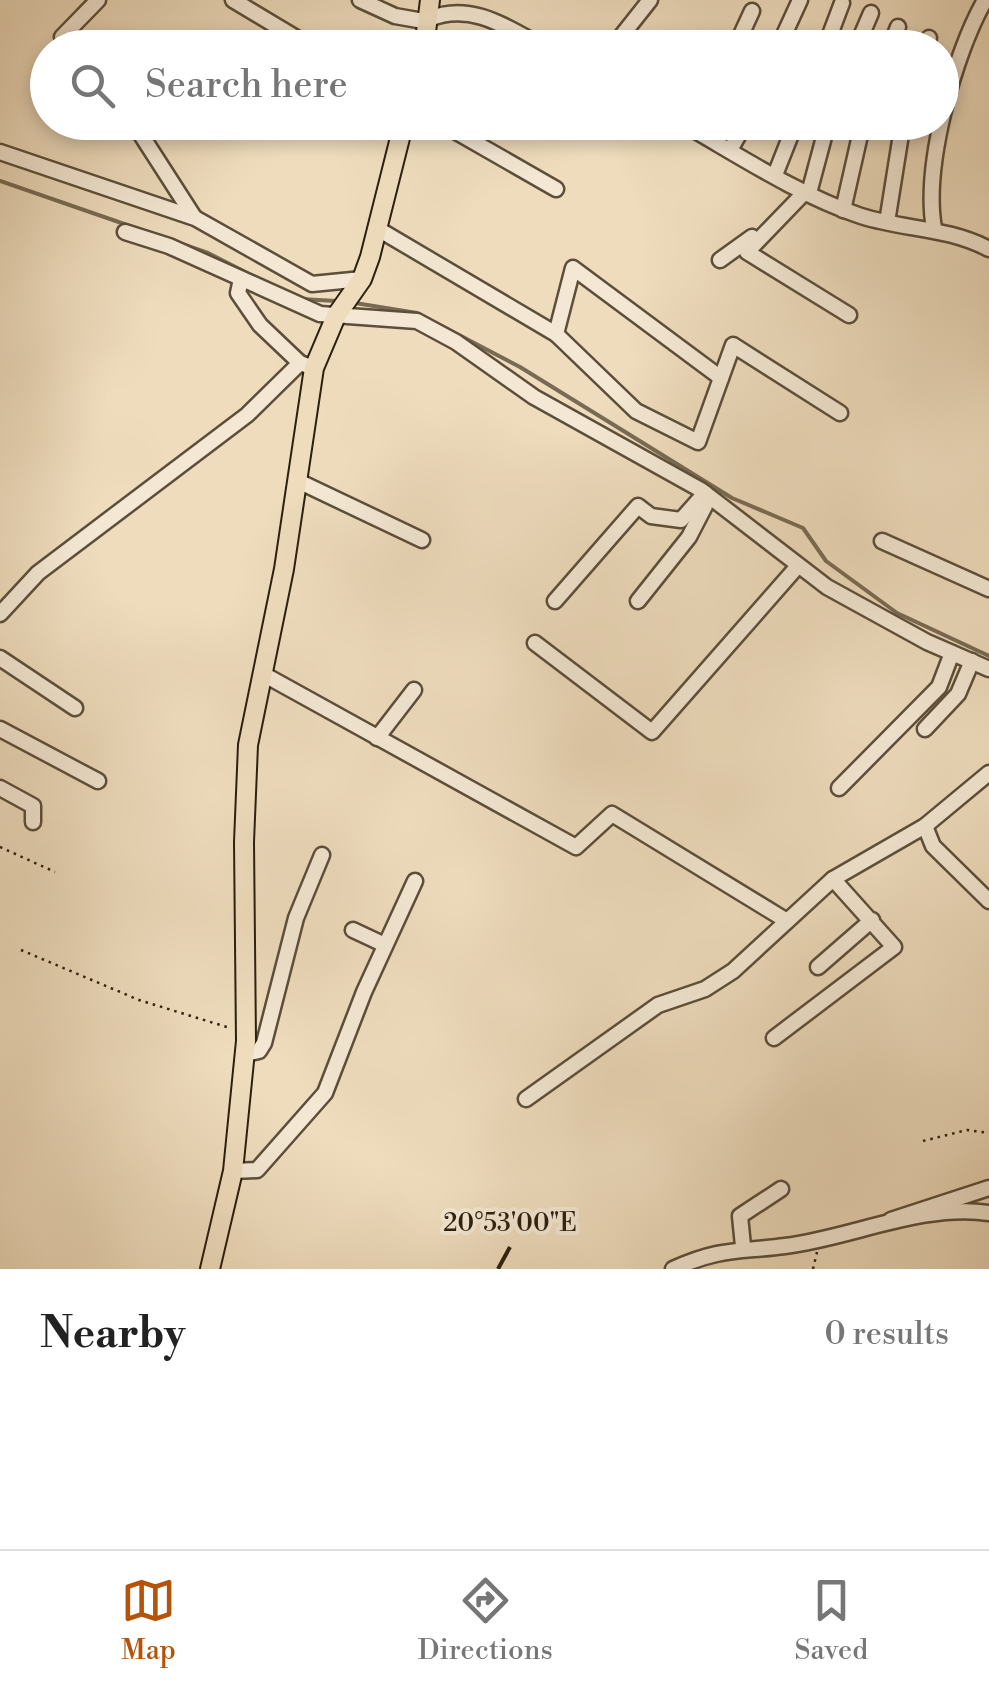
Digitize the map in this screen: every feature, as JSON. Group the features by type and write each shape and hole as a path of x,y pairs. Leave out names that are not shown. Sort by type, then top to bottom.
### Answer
{"main road":[{"path":"210,1269 232,1171 245,1054 246,768 298,481 307,366 362,278 400,140"}],"street":[{"path":"69,30 98,0"},
{"path":"233,0 283,30"},
{"path":"360,0 395,16 464,6 512,30"},
{"path":"626,30 650,0"},
{"path":"786,30 800,0"},
{"path":"959,63 984,0"},
{"path":"832,30 842,4"},
{"path":"743,30 752,11"},
{"path":"864,30 871,13"},
{"path":"144,140 194,218"},
{"path":"471,140 556,189"},
{"path":"714,140 844,210 887,222 961,234 989,249"},
{"path":"730,150 736,140"},
{"path":"775,174 789,140"},
{"path":"822,140 804,191 747,252 849,316"},
{"path":"844,210 859,140"},
{"path":"887,222 901,140"},
{"path":"934,228 930,204 941,140"},
{"path":"0,152 194,218 302,280 324,284 362,278"},
{"path":"720,260 804,191"},
{"path":"378,229 556,334 636,411 698,442 733,345 840,413"},
{"path":"125,232 320,314 417,321 456,342 548,406 707,494 796,568 989,669"},
{"path":"556,334 573,268 721,378"},
{"path":"0,612 38,573 307,366 260,325 238,293 241,280"},
{"path":"298,481 422,540"},
{"path":"638,600 689,537 707,494"},
{"path":"555,601 638,506 651,516 682,520 707,494"},
{"path":"882,541 989,589"},
{"path":"535,643 652,732 796,568"},
{"path":"838,788 939,687 952,653"},
{"path":"0,658 75,708"},
{"path":"926,730 958,694 972,662"},
{"path":"263,674 576,847 612,814 787,921"},
{"path":"377,738 414,690"},
{"path":"0,729 98,781"},
{"path":"526,1099 658,1005 705,988 732,971 834,879 925,826 989,773"},
{"path":"0,788 33,806 33,822"},
{"path":"925,826 933,846 989,900"},
{"path":"245,1054 260,1051 264,1043 296,918 322,855"},
{"path":"774,1038 890,954 894,943 834,879"},
{"path":"232,1171 257,1170 325,1093 385,945 416,881"},
{"path":"818,967 872,920"},
{"path":"353,930 385,945"},
{"path":"673,1269 701,1256 743,1246 784,1246 891,1220 900,1213 979,1207 989,1188"},
{"path":"743,1246 740,1216 781,1189"}],"path":[{"path":"0,847 54,872"},
{"path":"21,950 139,1000 246,1032"},
{"path":"923,1140 967,1130 989,1134"}],"waterway":[{"path":"0,181 208,253 261,280"},
{"path":"301,299 336,301"},
{"path":"355,303 417,313 520,367 732,498 803,528 826,561 897,613 989,656"}]}
